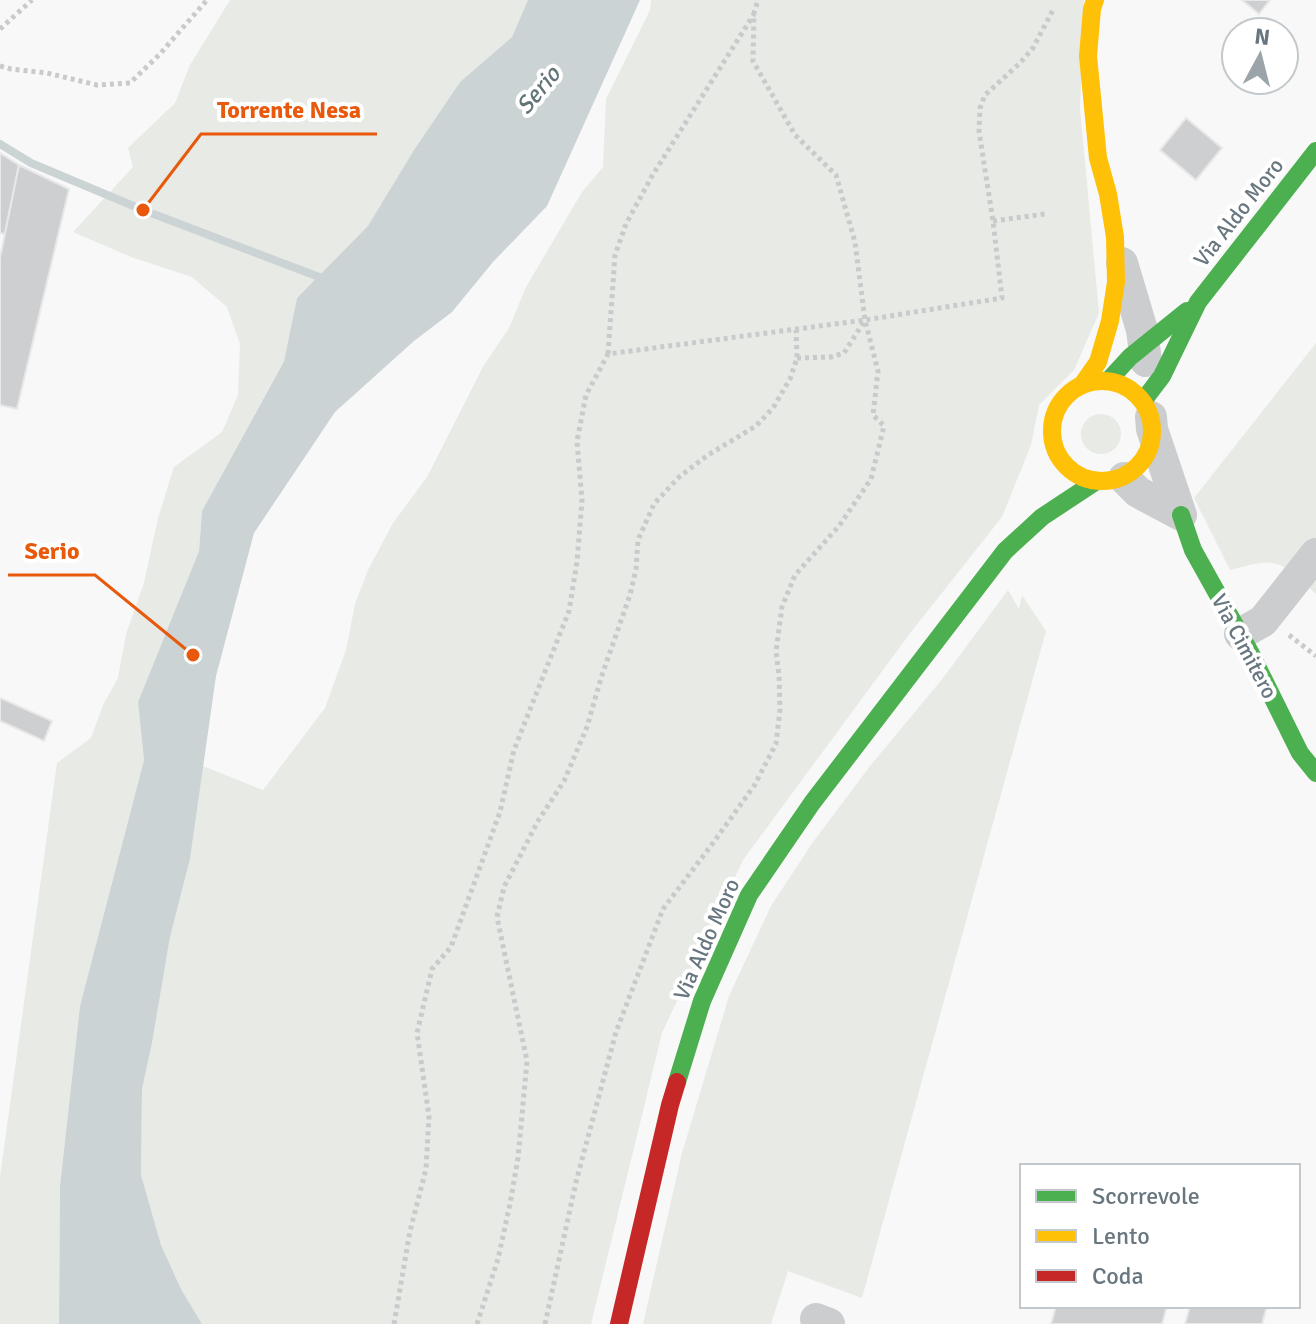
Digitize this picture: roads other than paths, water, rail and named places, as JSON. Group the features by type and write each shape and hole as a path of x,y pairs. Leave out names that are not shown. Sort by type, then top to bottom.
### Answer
{"street":[{"path":"1095,0 1088,56 1098,158 1115,237 1116,282 1110,321 1098,362 1082,385 1061,401 1052,425 1051,457 1070,471 1110,480 1181,515"},
{"name":"Via Aldo Moro","path":"1198,302 1316,151"},
{"name":"Via Cimitero","path":"1115,237 1143,338 1152,429 1193,550 1240,634 1300,753 1316,773"},
{"path":"1108,381 1143,338 1198,302"},
{"path":"1082,385 1108,381 1128,387 1148,404 1198,302"},
{"name":"Via Aldo Moro","path":"619,1324 675,1090 702,1001 749,895 812,803 1005,551 1042,517 1143,463 1152,441 1148,404"},
{"name":"Via Aldo Moro","path":"1005,551 1026,506"},
{"path":"1240,634 1263,621 1316,554"}],"water":[{"path":"528,0 640,0 547,206 493,262 452,312 414,341 335,412 254,533 216,676 190,859 170,937 142,1089 141,1175 161,1245 181,1289 202,1324 59,1324 60,1186 80,1006 144,760 138,702 199,551 202,511 284,361 297,298 368,226 460,82 512,37"}],"waterway":[{"path":"0,144 31,163 143,210 327,280"}],"place":[{"name":"Torrente Nesa","path":"143,210"},
{"name":"Serio","path":"193,655"}]}
